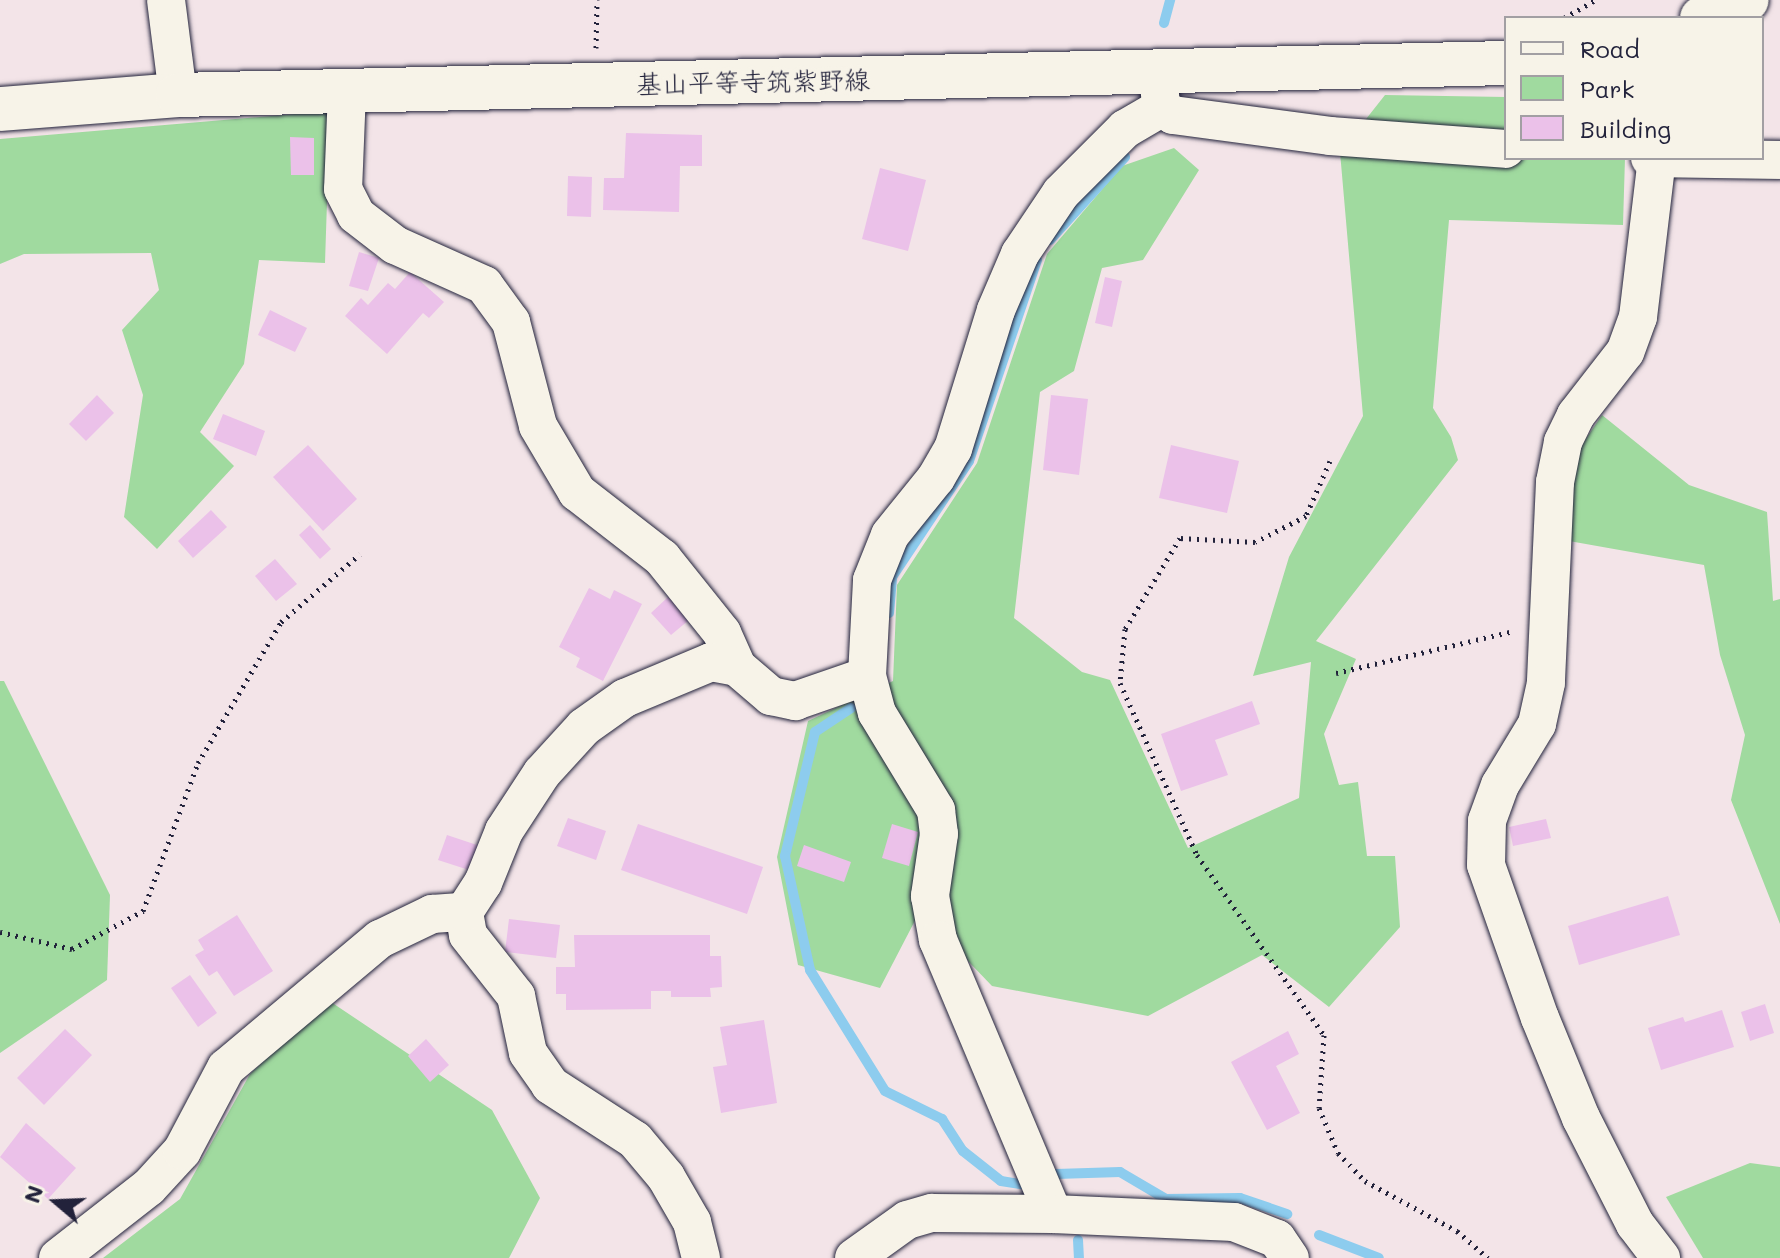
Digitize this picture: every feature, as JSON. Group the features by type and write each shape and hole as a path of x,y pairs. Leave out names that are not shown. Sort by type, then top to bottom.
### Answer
{"main road":[{"path":"1707,16 1747,0"},
{"name":"基山平等寺筑紫野線","path":"0,109 178,95 595,85 1160,90 1504,63"}],"street":[{"path":"166,0 178,95"},
{"path":"1053,1214 938,940 930,896 939,834 936,810 877,713 867,676 872,580 890,535 936,478 953,449 996,310 1020,254 1061,193 1160,90 1173,115 1226,124 1420,144 1504,149"},
{"path":"347,91 343,189 356,215 395,245 484,285 511,322 538,426 577,492 662,558 722,633 737,667 771,696 795,701 867,676"},
{"path":"1657,160 1638,317 1625,352 1576,415 1563,442 1555,482 1546,683 1537,724 1500,785 1487,821 1486,865 1540,1018 1581,1118 1635,1224 1661,1258"},
{"path":"701,1258 692,1222 666,1177 635,1140 550,1085 528,1053 523,1015 516,996 468,935 464,912 483,883 504,831 542,773 584,727 625,698 711,662 737,667"},
{"path":"58,1258 149,1187 182,1151 226,1068 380,939 432,914 464,912"},
{"path":"854,1258 907,1220 932,1213 1053,1214 1234,1222 1277,1239 1290,1258"}],"path":[{"path":"595,85 597,0"},
{"path":"1567,16 1595,0"},
{"path":"1330,461 1306,516 1268,536 1255,542 1180,538 1125,629 1120,683 1197,855 1324,1035 1319,1108 1338,1153 1365,1181 1457,1231 1488,1258"},
{"path":"0,932 72,949 143,911 198,763 281,622 360,554"},
{"path":"1336,673 1549,622"}],"green space":[{"path":"1385,95 1504,97 1504,160 1625,160 1623,225 1449,220 1433,408 1451,437 1458,460 1316,641 1356,659 1324,734 1339,785 1358,782 1367,856 1395,856 1400,927 1329,1007 1262,955 1148,1016 992,986 920,911 880,988 798,965 777,857 808,721 893,681 897,585 977,463 1047,254 1122,166 1174,148 1199,170 1143,260 1102,268 1074,371 1040,392 1014,618 1082,672 1110,680 1188,848 1299,798 1311,662 1253,676 1289,557 1363,416 1340,152"},
{"path":"330,111 325,263 259,260 244,364 200,432 234,466 157,549 124,517 143,395 122,330 159,290 151,253 24,254 0,264 0,139"},
{"path":"1602,415 1689,485 1767,512 1773,601 1780,599 1780,924 1731,800 1745,735 1720,655 1704,565 1569,541 1568,465"},
{"path":"0,681 4,681 110,895 107,980 0,1053"},
{"path":"328,1000 492,1110 540,1198 509,1258 103,1258 180,1199 250,1074"},
{"path":"1750,1163 1780,1167 1780,1258 1703,1258 1666,1197"}],"building":[{"path":"626,133 702,135 702,166 680,166 679,212 603,210 604,178 624,178"},
{"path":"290,137 314,138 314,175 291,175"},
{"path":"880,168 926,180 908,251 862,239"},
{"path":"568,176 592,177 591,217 567,216"},
{"path":"359,252 379,258 368,291 349,286"},
{"path":"410,272 444,302 429,318 423,313 387,354 345,316 361,298 368,305 388,283 395,289"},
{"path":"1105,277 1122,281 1112,327 1095,323"},
{"path":"270,310 307,328 295,352 258,335"},
{"path":"97,395 114,413 86,441 69,424"},
{"path":"1051,395 1088,399 1079,475 1043,470"},
{"path":"223,414 265,431 256,456 213,439"},
{"path":"308,445 357,499 323,531 273,477"},
{"path":"1171,445 1239,461 1227,513 1159,498"},
{"path":"211,510 227,527 193,558 178,541"},
{"path":"310,525 331,549 320,559 299,535"},
{"path":"275,559 297,584 276,601 255,576"},
{"path":"589,588 610,599 614,590 642,604 603,681 576,667 580,658 559,647"},
{"path":"668,597 689,620 671,635 651,613"},
{"path":"1252,701 1260,724 1215,740 1228,775 1181,791 1161,734"},
{"path":"568,818 606,831 596,860 557,846"},
{"path":"1546,819 1551,838 1513,846 1509,827"},
{"path":"638,824 763,867 747,914 621,870"},
{"path":"892,824 918,832 909,866 882,858"},
{"path":"447,835 480,846 472,871 438,860"},
{"path":"804,845 851,862 844,882 797,866"},
{"path":"1668,896 1680,935 1579,965 1568,926"},
{"path":"237,915 273,971 234,996 217,971 209,976 195,955 204,950 198,940"},
{"path":"509,919 560,925 556,958 505,952"},
{"path":"574,935 710,935 710,956 721,956 722,987 710,988 711,997 671,997 671,991 651,991 651,1009 566,1010 566,994 556,994 556,967 575,967"},
{"path":"190,975 217,1013 198,1027 171,988"},
{"path":"1765,1004 1774,1033 1750,1041 1741,1012"},
{"path":"1722,1010 1734,1047 1661,1070 1648,1028 1683,1017 1685,1022"},
{"path":"764,1020 777,1103 721,1113 713,1067 727,1065 720,1027"},
{"path":"65,1029 92,1055 44,1105 17,1078"},
{"path":"1288,1031 1299,1054 1276,1066 1300,1113 1267,1130 1231,1062"},
{"path":"426,1039 449,1065 430,1082 408,1056"},
{"path":"26,1123 76,1168 48,1199 0,1157"}],"waterway":[{"path":"1164,23 1170,0"},
{"path":"1050,240 1125,157"},
{"path":"889,613 892,577 969,461 1037,260"},
{"path":"851,708 815,732 785,856 810,970 885,1091 942,1119 963,1151 1001,1181 1021,1184"},
{"path":"1056,1174 1120,1172 1166,1199 1240,1198 1287,1214"},
{"path":"1319,1235 1379,1258"},
{"path":"1078,1240 1079,1258"}]}
